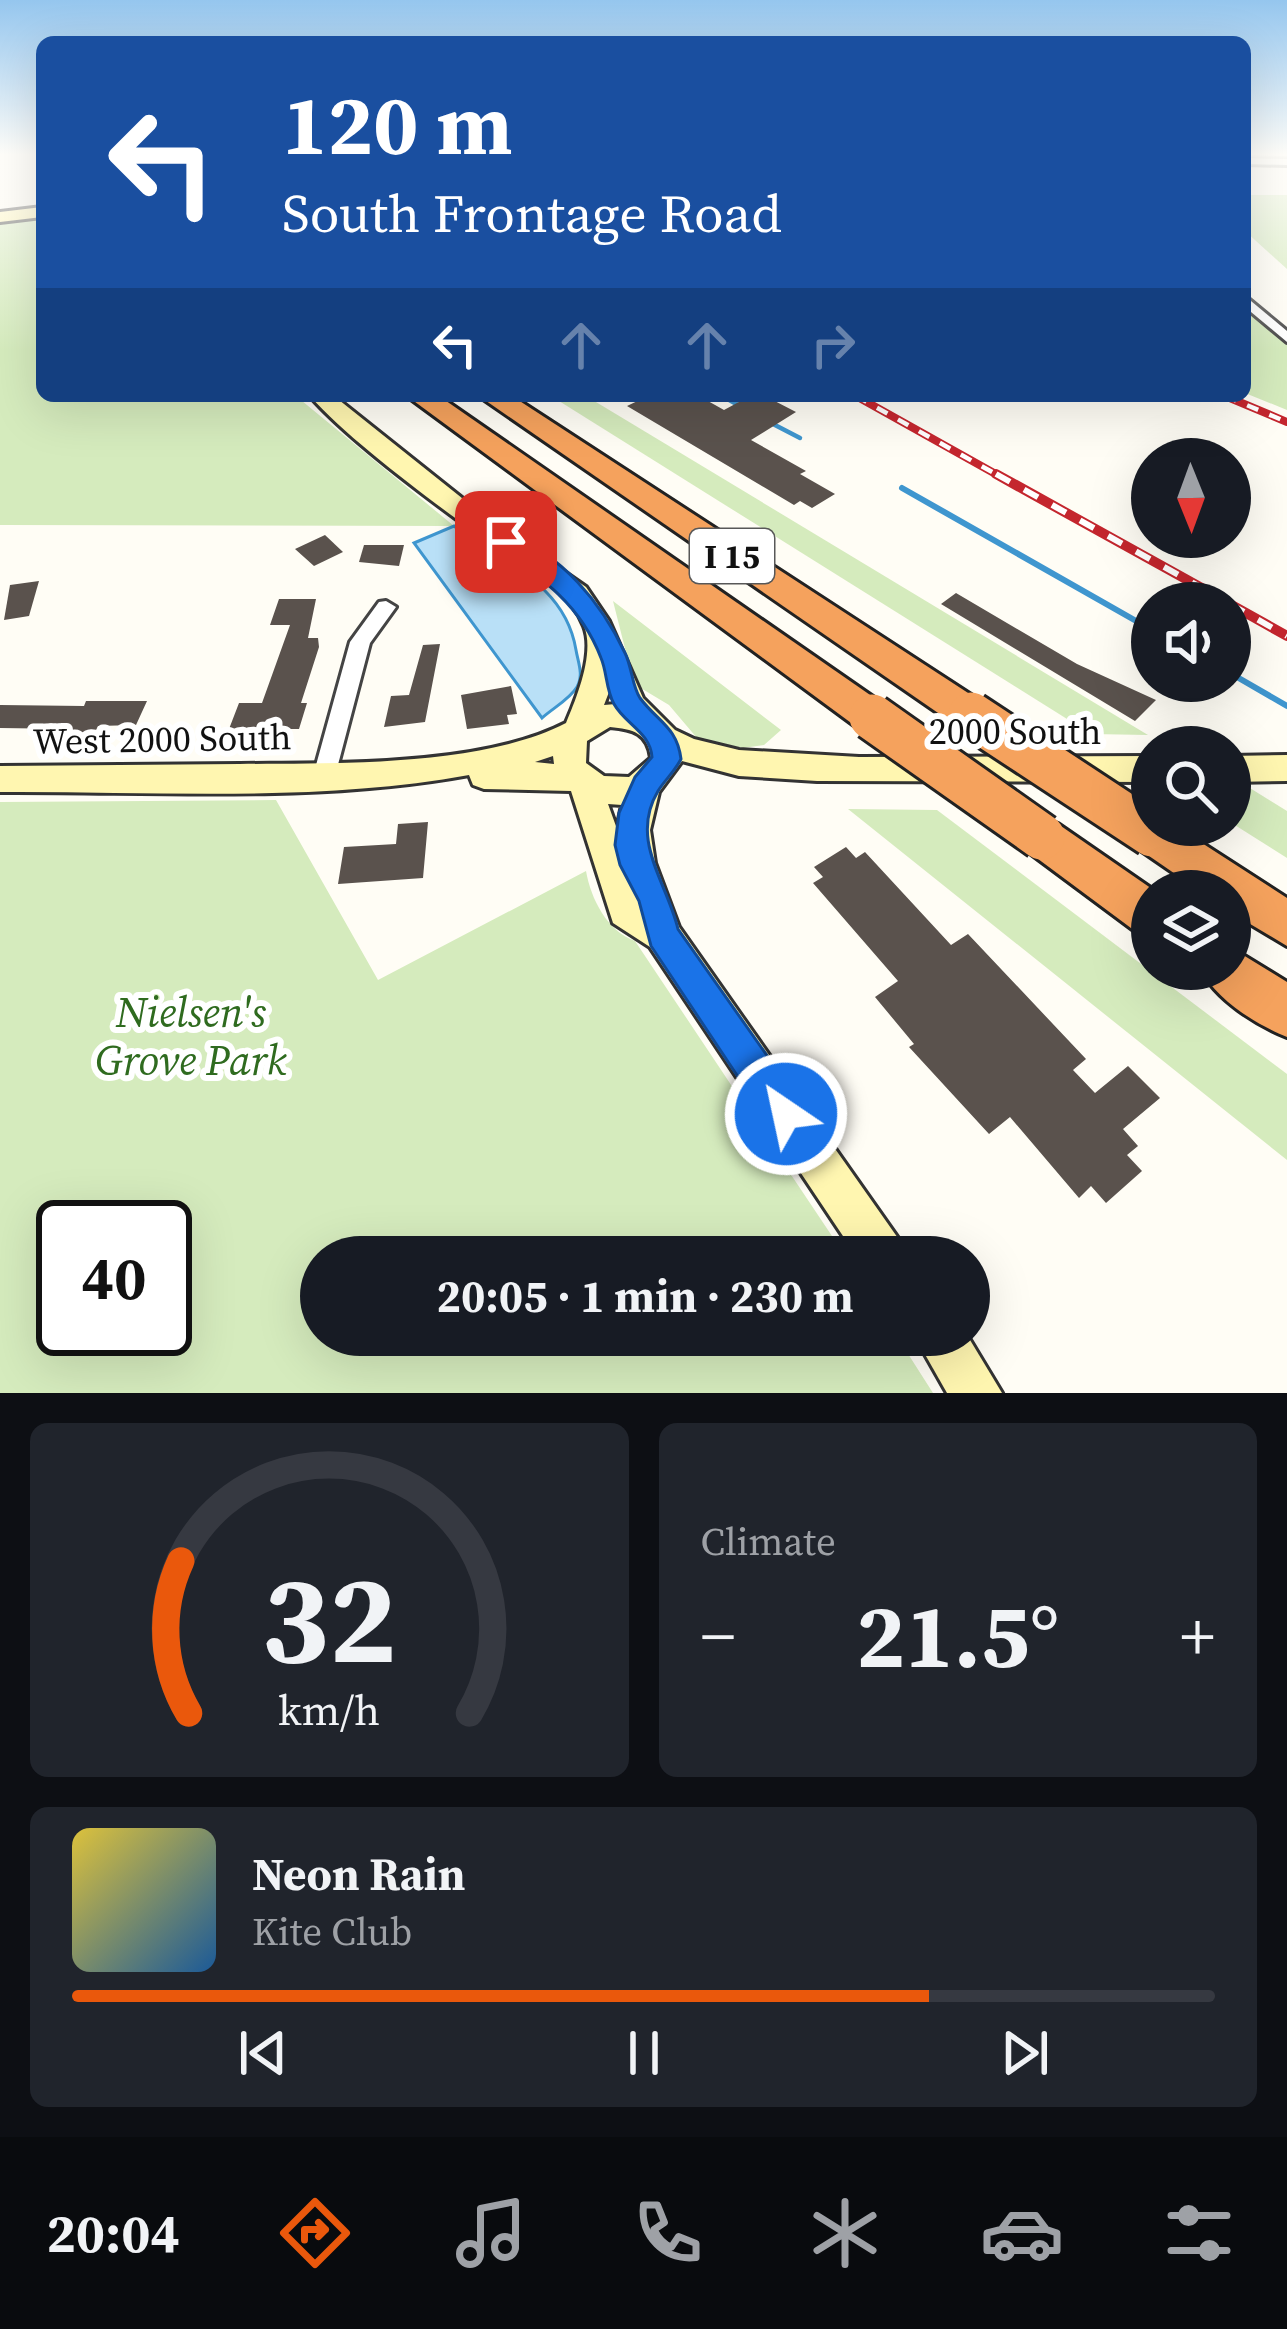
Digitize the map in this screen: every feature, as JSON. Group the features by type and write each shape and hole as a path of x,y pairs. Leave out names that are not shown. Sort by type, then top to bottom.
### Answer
{"highway":[{"name":"I 15","path":"429,402 1131,901"},
{"name":"I 15","path":"502,402 1287,924"},
{"path":"1251,987 1287,1012"}],"street":[{"path":"1251,305 1287,338"},
{"path":"328,402 479,524 561,580 589,608 615,658 625,700 686,752 729,764 878,771"},
{"path":"324,776 359,642 386,607"},
{"path":"600,635 596,688 567,758 582,782 626,910 663,935 870,1236"},
{"path":"577,731 610,715 654,729 667,759 634,813 630,845 655,899 663,935"},
{"name":"West 2000 South","path":"0,779 324,776 475,764 534,750 577,731"},
{"path":"1251,769 1287,768"},
{"name":"2000 South","path":"878,771 1131,769"},
{"path":"582,782 614,793 650,782 788,783 878,771"},
{"name":"West 2000 South","path":"324,776 357,786 420,785 506,774 582,782"},
{"path":"952,1356 977,1393"}],"green space":[{"path":"0,221 36,221 36,402 303,402 454,526 0,525"},
{"path":"1251,221 1287,221 1287,269 1251,236"},
{"path":"1251,312 1287,345 1287,410 1251,395"},
{"path":"561,402 596,402 1133,726 1131,735 1091,734"},
{"path":"613,601 781,730 764,745 743,748 697,738 669,705 634,684"},
{"path":"1251,789 1287,811 1287,858 1251,835"},
{"name":"Nielsen's Grove Park","path":"276,800 378,980 586,871 602,913 616,930 635,941 832,1236 300,1236 300,1356 909,1356 933,1393 0,1393 0,802"},
{"path":"848,809 937,810 1131,956 1131,990 1176,990 1287,1074 1287,1160"}],"water":[{"path":"454,526 529,577 570,627 579,682 570,696 542,718 414,543"}],"building":[{"path":"710,402 724,410 739,402 777,402 796,412 751,440 806,471 800,474 835,494 812,508 800,501 794,505 627,406"},
{"path":"325,535 343,552 314,566 295,549"},
{"path":"364,545 404,545 399,566 359,562"},
{"path":"39,581 29,616 4,620 10,585"},
{"path":"956,593 1077,664 1131,689 1131,702 1154,702 1135,721 941,604"},
{"path":"279,599 316,599 308,638 318,638 319,647 301,703 307,703 299,729 229,729 239,703 262,703 290,625 270,625"},
{"path":"440,644 425,722 384,727 391,696 409,695 423,645"},
{"path":"511,686 517,714 507,715 509,724 467,729 461,695"},
{"path":"86,701 147,701 136,725 98,726 93,736 68,736 71,729 0,728 0,705 84,706"},
{"path":"428,822 423,878 338,884 344,847 396,844 398,824"},
{"path":"846,847 856,858 865,852 951,945 968,934 1086,1059 1073,1070 1095,1093 1128,1066 1160,1098 1123,1129 1138,1146 1127,1155 1142,1171 1106,1203 1091,1186 1079,1198 1010,1117 989,1134 909,1047 914,1044 875,997 898,981 813,883 823,877 814,867"}],"waterway":[{"path":"733,402 740,406"},
{"path":"773,424 800,438"},
{"path":"902,488 1131,618"},
{"path":"1251,685 1287,706"}],"railway":[{"path":"867,402 1001,477"},
{"path":"1239,402 1287,422"},
{"path":"996,474 1191,582"},
{"path":"1251,616 1287,636"}],"route":[{"path":"506,542 561,580 589,608 615,658 625,700 664,740 667,759 645,785 634,813 630,845 636,865 655,899 663,935 786,1114"}]}
